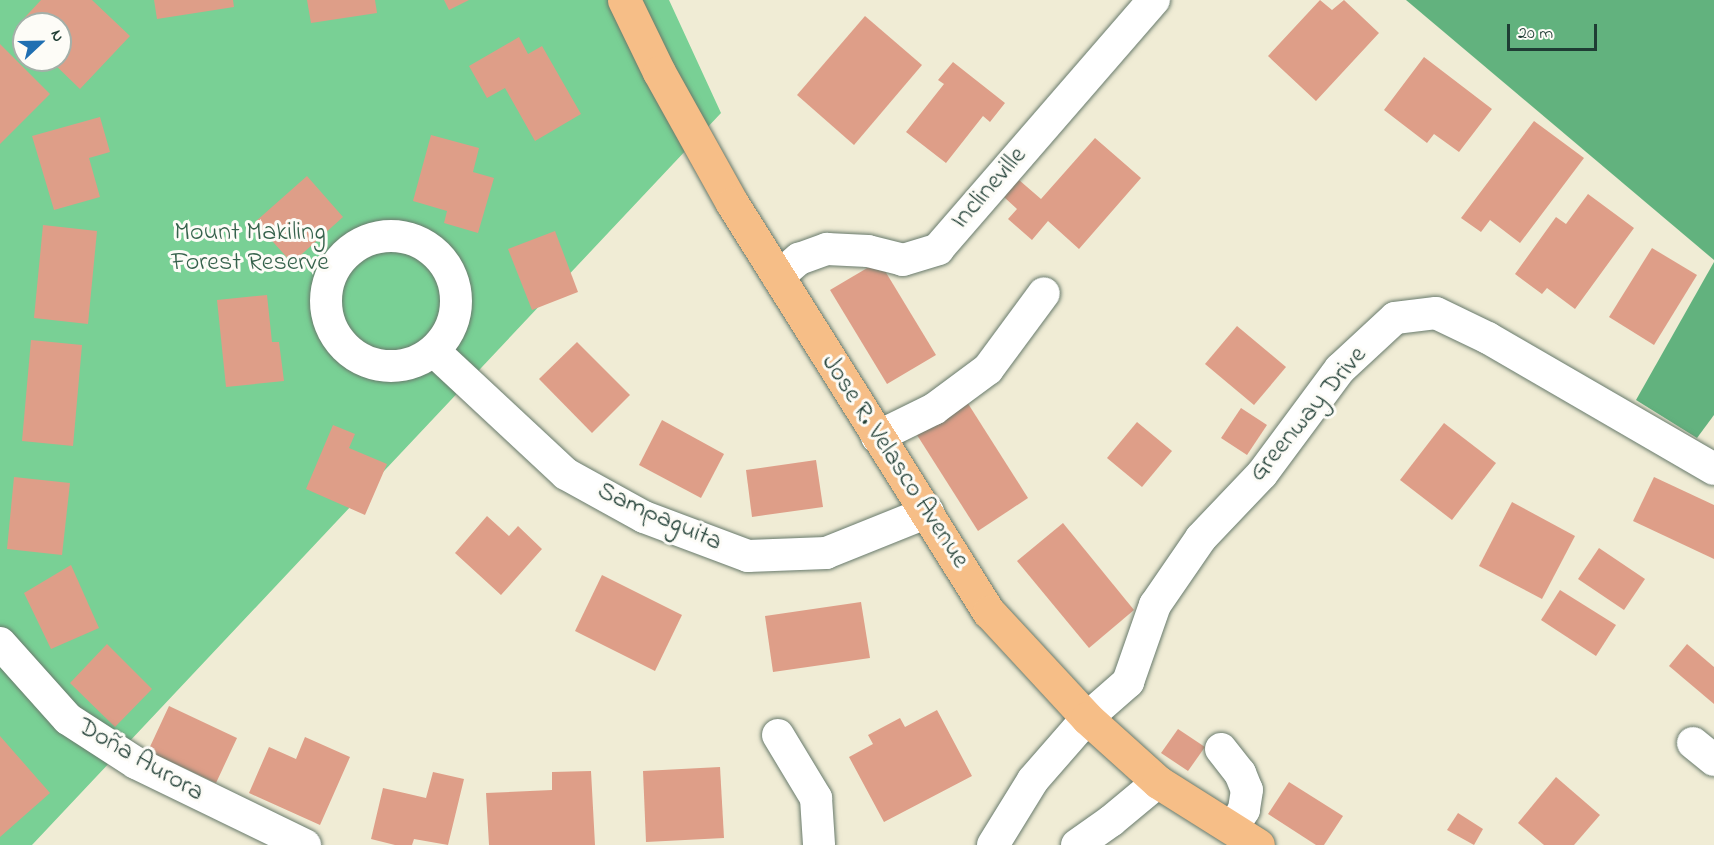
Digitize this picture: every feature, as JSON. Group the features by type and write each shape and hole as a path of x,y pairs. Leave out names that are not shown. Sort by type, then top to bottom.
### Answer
{"main road":[{"name":"Jose R. Velasco Avenue","path":"624,0 659,72 720,183 877,437 928,512 990,612 1087,718 1158,782 1245,837"}],"street":[{"name":"Inclineville","path":"778,277 800,259 827,249 868,251 903,260 938,249 1154,0"},
{"path":"398,236 416,241 432,250 445,264 453,281 456,300 454,319 446,336 434,351 419,361 401,366 383,366 366,361 350,352 338,338 329,322 326,304 328,286 335,268 346,254 361,243 379,237 398,236"},
{"path":"877,437 934,409 988,369 1044,293"},
{"name":"Greenway Drive","path":"1087,718 1128,682 1155,605 1202,538 1262,474 1340,369 1395,318 1436,313 1488,338 1714,469"},
{"name":"Sampaguita","path":"434,351 566,474 644,517 748,556 825,553 928,512"},
{"name":"Doña Aurora","path":"0,643 68,719 136,763 305,845"},
{"path":"993,845 1033,780 1087,718"},
{"path":"778,735 816,798 819,845"},
{"path":"1221,749 1240,773 1247,790 1244,810 1245,837"},
{"path":"1077,845 1111,821 1158,782"}],"green space":[{"name":"Mount Makiling Forest Reserve","path":"0,0 669,0 721,113 32,845 0,845"},
{"path":"1406,0 1714,0 1714,260"},
{"path":"1714,262 1714,415 1697,438 1636,400"}],"building":[{"path":"41,0 92,0 130,36 80,89 62,72 72,72 72,12 30,12"},
{"path":"154,0 233,0 234,7 157,19"},
{"path":"307,0 375,0 377,13 311,23"},
{"path":"444,0 469,0 449,10"},
{"path":"1320,0 1332,10 1344,0 1379,33 1316,101 1268,56"},
{"path":"865,16 922,65 854,145 797,95"},
{"path":"519,37 528,54 542,46 581,114 535,141 505,88 487,98 469,66"},
{"path":"0,44 12,56 12,72 28,72 50,94 0,144"},
{"path":"1424,57 1492,109 1459,152 1434,134 1427,143 1384,110"},
{"path":"953,62 1005,103 990,122 983,116 946,163 906,132 944,84 938,80"},
{"path":"100,117 110,152 89,158 100,197 54,210 32,136"},
{"path":"1534,121 1584,158 1520,243 1490,220 1481,232 1461,218"},
{"path":"431,135 479,148 473,172 494,178 478,233 444,223 447,211 413,201"},
{"path":"1095,138 1141,178 1079,249 1048,221 1032,240 1008,219 1017,209 1004,197 1019,180 1041,199"},
{"path":"307,176 343,217 292,263 255,222"},
{"path":"1588,194 1634,228 1575,309 1547,288 1542,294 1515,274 1556,217 1566,224"},
{"path":"43,225 97,231 88,324 34,318"},
{"path":"555,231 578,292 532,310 508,249"},
{"path":"1652,248 1697,275 1654,345 1609,317"},
{"path":"879,261 936,355 887,384 830,290"},
{"path":"267,295 272,342 279,342 284,381 226,387 217,300"},
{"path":"1237,326 1286,367 1254,405 1205,364"},
{"path":"31,340 82,345 73,446 22,441"},
{"path":"577,342 630,395 592,433 539,379"},
{"path":"967,402 1028,498 978,531 917,435"},
{"path":"1241,408 1267,425 1247,455 1221,438"},
{"path":"662,420 724,454 701,498 639,465"},
{"path":"1137,422 1172,451 1142,487 1107,458"},
{"path":"1444,423 1496,463 1452,520 1400,480"},
{"path":"333,425 355,434 349,448 387,464 365,515 306,489"},
{"path":"816,460 823,507 752,517 746,470"},
{"path":"14,477 70,483 62,555 7,549"},
{"path":"1654,477 1714,505 1714,559 1633,521"},
{"path":"1512,502 1575,536 1542,599 1479,566"},
{"path":"487,516 509,536 518,526 542,549 501,595 455,553"},
{"path":"1063,523 1134,610 1089,648 1017,561"},
{"path":"1599,548 1645,579 1624,610 1578,579"},
{"path":"71,565 99,628 51,649 24,593"},
{"path":"602,575 682,615 655,671 575,631"},
{"path":"1560,590 1616,625 1596,656 1541,620"},
{"path":"861,602 870,658 773,672 765,616"},
{"path":"107,644 152,689 115,727 70,683"},
{"path":"1687,644 1714,667 1714,704 1669,666"},
{"path":"169,706 237,738 216,783 148,751"},
{"path":"937,710 972,776 884,822 849,757 873,744 868,735 900,718 905,727"},
{"path":"1178,729 1205,747 1188,771 1161,753"},
{"path":"0,736 50,793 0,837"},
{"path":"305,737 350,757 320,825 249,793 269,747 296,759"},
{"path":"720,767 724,838 646,842 643,771"},
{"path":"591,771 595,845 489,845 486,793 552,790 552,772"},
{"path":"433,772 464,779 448,845 414,839 412,845 395,845 371,839 383,788 426,798"},
{"path":"1556,777 1600,815 1574,845 1544,845 1518,823"},
{"path":"1289,782 1343,816 1324,845 1316,845 1268,814"},
{"path":"1458,813 1483,829 1474,845 1447,830"}]}
